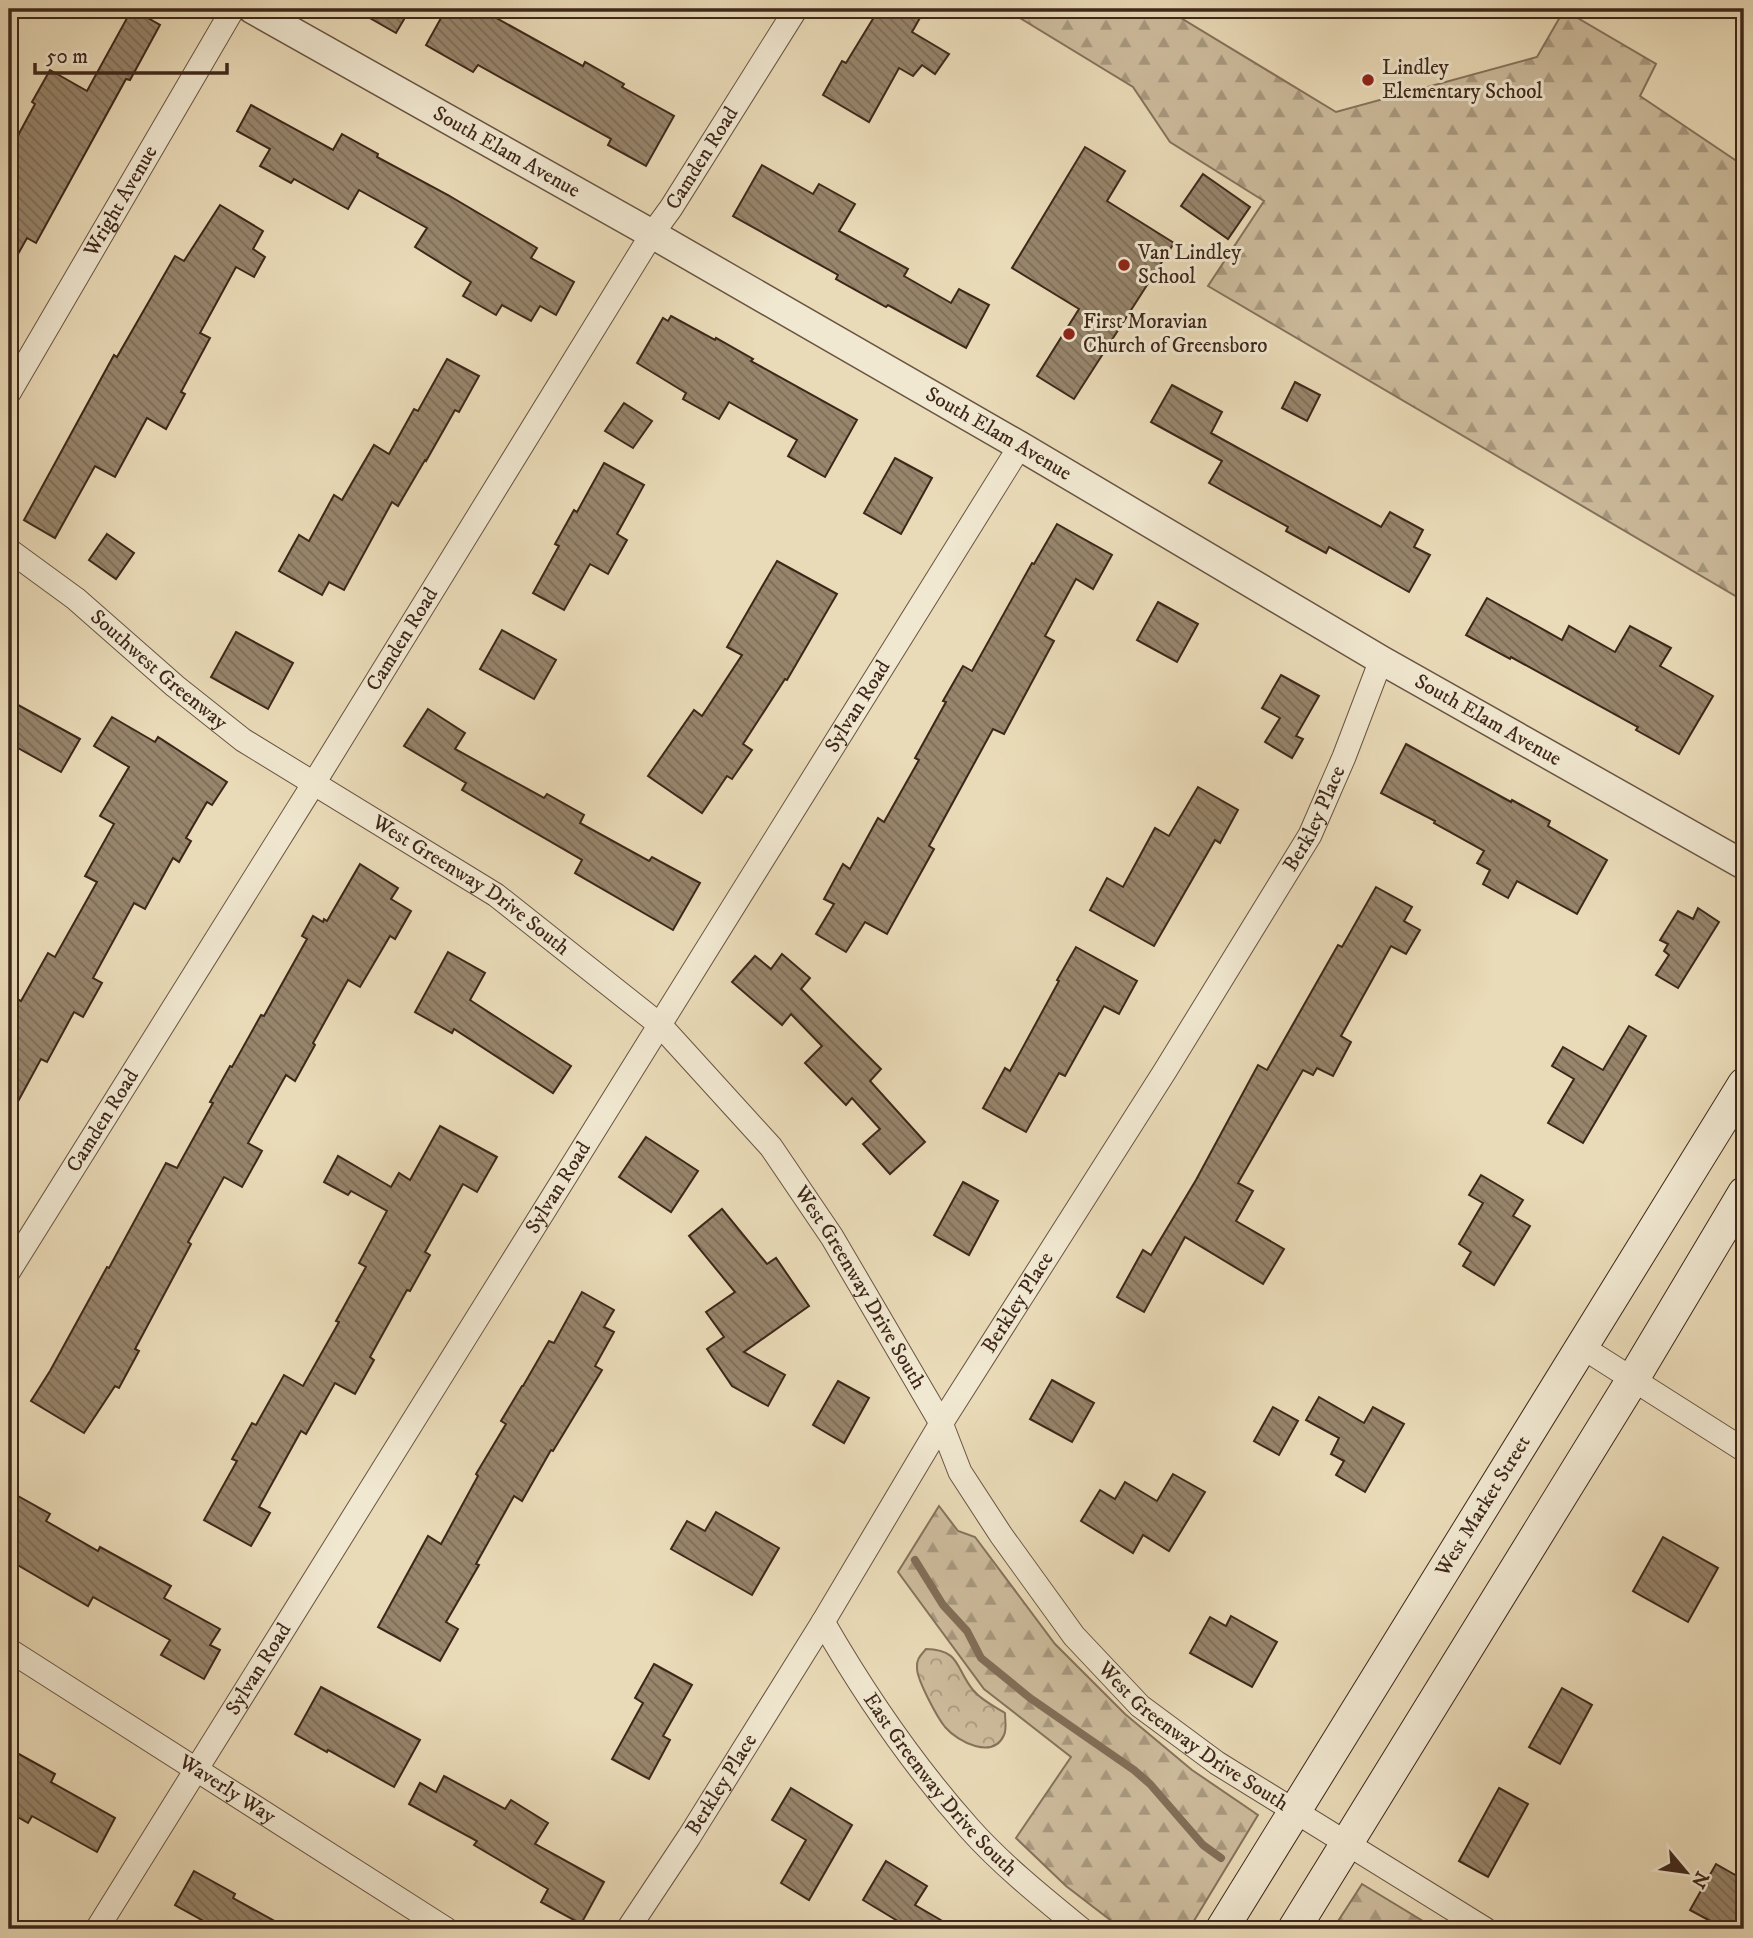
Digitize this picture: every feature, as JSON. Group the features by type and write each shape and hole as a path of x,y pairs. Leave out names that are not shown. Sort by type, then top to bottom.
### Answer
{"main road":[{"name":"West Market Street","path":"1222,1929 1744,1084"},
{"path":"1294,1929 1633,1379 1744,1193"}],"street":[{"name":"Wright Avenue","path":"9,393 233,9"},
{"name":"South Elam Avenue","path":"252,9 652,234 1020,446 1381,660 1744,865"},
{"name":"Camden Road","path":"9,1271 652,234 796,9"},
{"name":"Sylvan Road","path":"97,1929 1020,446"},
{"name":"Southwest Greenway","path":"9,550 76,599 243,740 314,783"},
{"name":"Berkley Place","path":"628,1929 689,1837 823,1622 941,1423 1165,1071 1310,835 1344,757 1381,660"},
{"name":"West Greenway Drive South","path":"314,783 496,895 660,1025 771,1147 832,1237 941,1423 960,1472 1001,1535 1074,1636 1140,1706 1217,1763 1485,1929"},
{"path":"1582,1347 1744,1450"},
{"name":"East Greenway Drive South","path":"823,1622 853,1674 899,1740 970,1829 1038,1894 1081,1929"},
{"name":"Waverly Way","path":"9,1650 446,1929"}],"green space":[{"path":"1005,9 1166,9 1336,112 1537,57 1564,10 1656,64 1640,96 1744,166 1744,601 1208,286 1264,201 1170,142 1133,87"},
{"path":"939,1506 958,1531 975,1537 1055,1644 1125,1714 1192,1770 1258,1815 1189,1929 1122,1929 1066,1886 1016,1838 1071,1757 984,1689 898,1572"},
{"path":"926,1649 937,1650 952,1657 976,1694 1005,1713 1005,1733 999,1742 992,1746 975,1746 958,1738 945,1727 918,1674 918,1660"},
{"path":"1362,1884 1436,1929 1333,1929"}],"building":[{"path":"132,9 160,25 130,80 126,79 36,243 27,238 9,270 9,152 35,104 32,102 50,70 87,91"},
{"path":"354,9 410,9 396,33"},
{"path":"446,9 480,9 583,66 585,62 624,84 622,87 674,116 646,166 608,145 611,139 478,65 473,72 426,45"},
{"path":"879,9 925,9 912,32 949,54 935,74 922,65 913,76 899,68 869,122 823,95 842,61 846,63"},
{"path":"251,105 333,150 342,134 378,154 377,157 537,248 531,258 574,282 556,315 540,306 531,321 502,305 496,315 463,296 471,282 415,247 427,228 359,190 348,209 294,179 291,183 260,166 270,149 237,131"},
{"path":"1085,147 1125,171 1107,201 1174,243 1074,399 1037,376 1079,309 1012,268"},
{"path":"762,165 813,194 819,184 855,204 839,231 908,269 904,276 951,303 959,289 989,305 966,348 836,279 838,275 733,216"},
{"path":"1203,174 1250,207 1228,239 1181,206"},
{"path":"220,205 263,231 253,249 265,257 254,277 236,267 200,333 210,338 181,392 185,394 166,429 147,418 115,477 95,466 55,538 24,520 114,355 117,357 175,256 184,261"},
{"path":"671,316 715,340 716,338 753,359 751,361 857,420 825,477 788,456 797,440 729,402 719,419 683,399 686,393 637,363 663,318 668,321"},
{"path":"447,359 479,376 459,412 455,410 398,506 392,502 344,590 329,582 322,595 279,571 299,535 309,541 334,495 342,500 374,445 389,454 414,409 418,411"},
{"path":"1295,382 1320,395 1307,421 1282,408"},
{"path":"1172,385 1222,412 1211,433 1381,527 1390,512 1423,530 1414,547 1430,555 1409,592 1329,547 1326,553 1286,531 1288,527 1209,483 1222,461 1151,422"},
{"path":"624,403 652,421 633,448 605,431"},
{"path":"895,458 932,478 901,534 864,513"},
{"path":"604,463 644,485 617,534 627,540 608,574 590,564 564,610 533,593 559,546 555,544 574,510 577,512"},
{"path":"1057,524 1112,555 1093,589 1076,579 1045,636 1054,641 1004,734 993,729 929,846 934,849 887,934 865,922 846,952 816,934 834,904 824,899 843,864 850,869 878,818 884,822 919,760 915,758 963,666 972,671 1032,563 1034,564"},
{"path":"107,534 134,553 116,579 89,560"},
{"path":"777,561 837,594 787,680 785,679 743,744 752,750 732,779 727,776 702,813 648,776 694,710 702,716 742,655 727,647"},
{"path":"1487,598 1562,640 1569,626 1615,652 1630,626 1671,648 1660,666 1713,696 1679,754 1636,730 1638,727 1466,635"},
{"path":"1158,602 1198,624 1177,662 1137,640"},
{"path":"502,630 556,660 534,699 480,669"},
{"path":"236,632 293,663 268,709 211,677"},
{"path":"1281,675 1319,696 1296,736 1303,739 1292,758 1265,742 1280,718 1262,708"},
{"path":"9,700 80,739 61,772 9,743"},
{"path":"428,709 465,733 455,749 544,798 547,794 584,815 580,823 649,861 652,857 700,883 673,930 575,873 582,860 462,790 466,783 404,746"},
{"path":"112,717 155,742 158,737 227,782 212,805 207,802 186,838 191,841 179,862 173,858 145,909 134,903 93,978 102,983 83,1017 74,1012 47,1062 41,1059 9,1118 9,994 21,1001 48,953 55,957 97,882 85,876 114,824 100,816 129,767 94,746"},
{"path":"1406,744 1550,821 1548,826 1607,860 1577,914 1517,881 1508,898 1483,884 1490,870 1477,863 1484,851 1381,793"},
{"path":"1198,787 1238,810 1220,843 1215,840 1154,946 1090,910 1107,878 1123,887 1155,828 1169,836"},
{"path":"360,864 398,888 391,899 411,911 395,939 390,936 360,987 348,980 295,1081 286,1075 248,1143 262,1151 242,1187 224,1177 188,1242 191,1244 135,1349 139,1351 119,1388 115,1386 84,1433 31,1401 107,1267 109,1268 166,1163 177,1168 230,1066 232,1067 261,1015 264,1016 307,939 302,936 313,916 323,922 324,919 327,921"},
{"path":"1376,887 1412,907 1404,921 1420,930 1406,954 1391,946 1341,1036 1351,1042 1333,1076 1317,1068 1313,1075 1303,1070 1238,1183 1253,1191 1236,1221 1284,1249 1263,1284 1185,1237 1144,1312 1117,1297 1143,1250 1151,1255 1196,1180 1258,1065 1267,1070 1338,945 1342,947"},
{"path":"1698,908 1719,922 1678,988 1656,975 1669,955 1664,951 1668,944 1660,940 1678,911 1693,919"},
{"path":"1076,947 1137,981 1119,1014 1104,1006 1065,1076 1059,1073 1026,1132 983,1108 1005,1068 1010,1071"},
{"path":"448,952 485,973 470,1000 571,1066 553,1093 454,1029 452,1033 415,1012"},
{"path":"782,954 810,978 801,989 881,1069 870,1081 925,1142 890,1174 863,1144 880,1129 852,1098 846,1105 805,1063 822,1046 791,1014 782,1025 732,982 755,956 771,969"},
{"path":"1629,1026 1646,1036 1583,1143 1548,1123 1574,1079 1552,1066 1563,1047 1603,1070"},
{"path":"440,1126 497,1157 477,1192 463,1184 425,1252 430,1255 370,1357 374,1360 355,1394 335,1383 306,1434 301,1431 259,1507 270,1513 251,1546 204,1520 237,1461 232,1459 252,1423 256,1425 284,1375 303,1386 366,1267 359,1263 387,1211 351,1191 348,1195 324,1182 338,1156 391,1187 399,1173 410,1180"},
{"path":"646,1137 698,1171 671,1212 619,1177"},
{"path":"1481,1175 1523,1200 1513,1216 1530,1226 1494,1285 1463,1266 1471,1252 1459,1244 1483,1203 1469,1195"},
{"path":"963,1182 998,1201 969,1255 934,1235"},
{"path":"722,1209 767,1264 776,1258 809,1306 744,1352 785,1375 768,1406 732,1386 707,1349 724,1337 706,1312 735,1292 689,1236"},
{"path":"582,1292 614,1310 604,1327 614,1332 595,1366 602,1370 522,1501 514,1496 476,1564 479,1565 446,1622 458,1629 440,1661 378,1627 428,1536 441,1544 478,1476 476,1474 506,1424 501,1421 549,1341 554,1343"},
{"path":"1052,1380 1094,1403 1072,1442 1030,1419"},
{"path":"838,1381 869,1398 844,1443 813,1425"},
{"path":"1319,1397 1364,1423 1373,1407 1404,1424 1365,1492 1336,1475 1344,1461 1331,1454 1339,1438 1306,1420"},
{"path":"1273,1407 1298,1421 1279,1455 1254,1441"},
{"path":"1173,1474 1205,1492 1169,1551 1143,1535 1133,1553 1081,1521 1100,1490 1115,1499 1125,1482 1157,1501"},
{"path":"9,1491 50,1514 46,1521 98,1551 100,1547 171,1586 164,1598 220,1629 210,1645 220,1650 204,1679 161,1655 170,1640 93,1597 88,1606 9,1560"},
{"path":"716,1512 779,1548 752,1595 671,1549 687,1521 705,1531"},
{"path":"1663,1537 1718,1568 1688,1622 1633,1591"},
{"path":"1231,1616 1277,1642 1252,1687 1190,1653 1210,1617 1226,1626"},
{"path":"654,1664 692,1685 663,1736 670,1740 649,1779 612,1759 643,1703 635,1698"},
{"path":"321,1687 420,1740 394,1787 295,1734"},
{"path":"1562,1688 1592,1705 1560,1764 1529,1747"},
{"path":"17,1753 55,1774 51,1782 115,1818 97,1852 32,1816 28,1823 9,1812 9,1768"},
{"path":"444,1776 505,1809 511,1800 548,1823 535,1844 604,1882 581,1924 541,1902 548,1889 474,1845 477,1841 409,1804 420,1783 436,1792"},
{"path":"791,1788 852,1825 809,1900 781,1883 806,1840 772,1820"},
{"path":"1499,1788 1528,1804 1488,1877 1459,1861"},
{"path":"886,1861 927,1886 915,1905 956,1929 911,1929 863,1900"},
{"path":"1716,1864 1744,1880 1744,1929 1725,1929 1690,1910"},
{"path":"194,1871 235,1894 233,1898 289,1929 218,1929 175,1905"}],"waterway":[{"path":"915,1560 943,1605 967,1631 981,1658 1030,1698 1134,1770 1150,1784 1203,1845 1221,1858"}],"place":[{"name":"Lindley Elementary School","path":"1368,80"},
{"name":"Van Lindley School","path":"1124,265"},
{"name":"First Moravian Church of Greensboro","path":"1069,334"}]}
